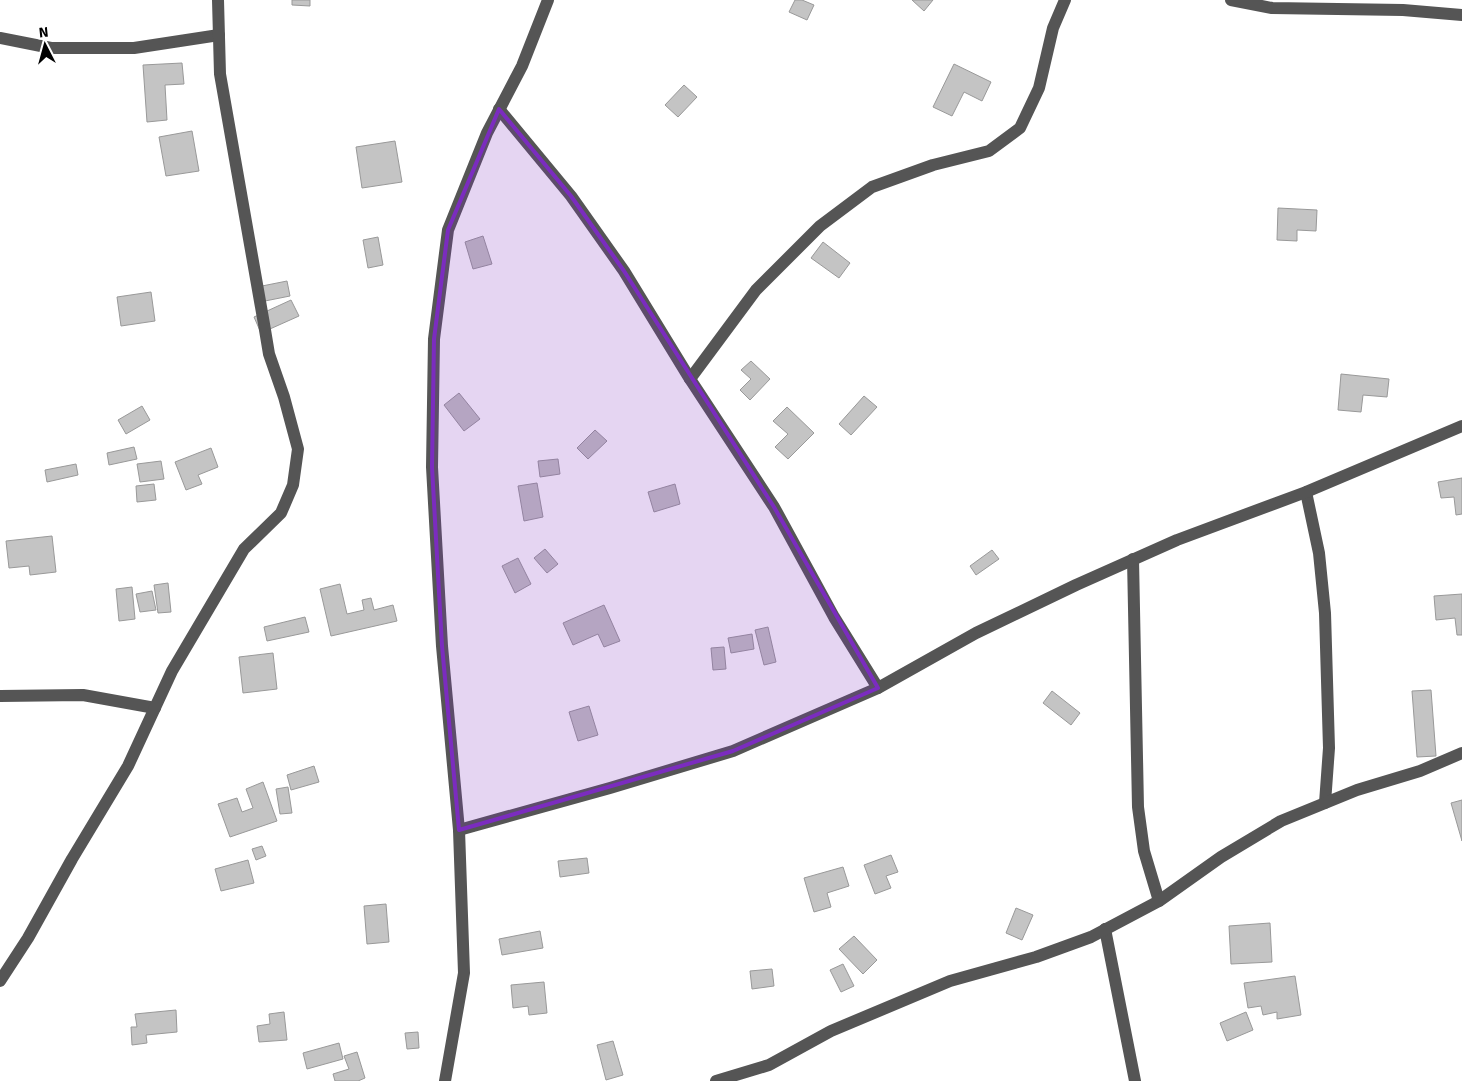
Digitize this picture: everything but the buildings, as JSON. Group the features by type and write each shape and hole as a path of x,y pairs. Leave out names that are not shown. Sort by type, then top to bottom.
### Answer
{"street":[{"path":"0,981 28,938 72,859 128,766 172,671 244,550 281,513 293,485 298,449 284,397 269,354 220,74 218,0"},
{"path":"445,1081 464,973 459,830 442,646 432,467 434,339 448,230 487,133 522,66 548,0"},
{"path":"690,379 756,290 820,226 872,187 934,165 989,151 1020,128 1039,88 1053,28 1065,0"},
{"path":"1231,0 1272,8 1403,10 1462,15"},
{"path":"0,38 51,48 134,48 219,35"},
{"path":"499,109 577,203 624,271 690,379 774,507 834,617 878,688"},
{"path":"459,830 610,788 733,750 878,688 976,633 1133,559 1177,540 1306,492 1462,426"},
{"path":"1306,492 1319,554 1325,614 1329,748 1324,803"},
{"path":"1133,559 1138,807 1144,851 1159,901"},
{"path":"0,696 83,695 155,708"},
{"path":"716,1081 769,1065 831,1031 950,981 1036,958 1092,937 1159,901 1221,857 1273,826 1357,790 1420,771 1462,753"},
{"path":"1105,929 1135,1081"}],"highlighted area":[{"path":"499,109 571,196 624,271 774,507 878,688 733,751 459,830 442,646 432,467 434,339 448,230"}]}
